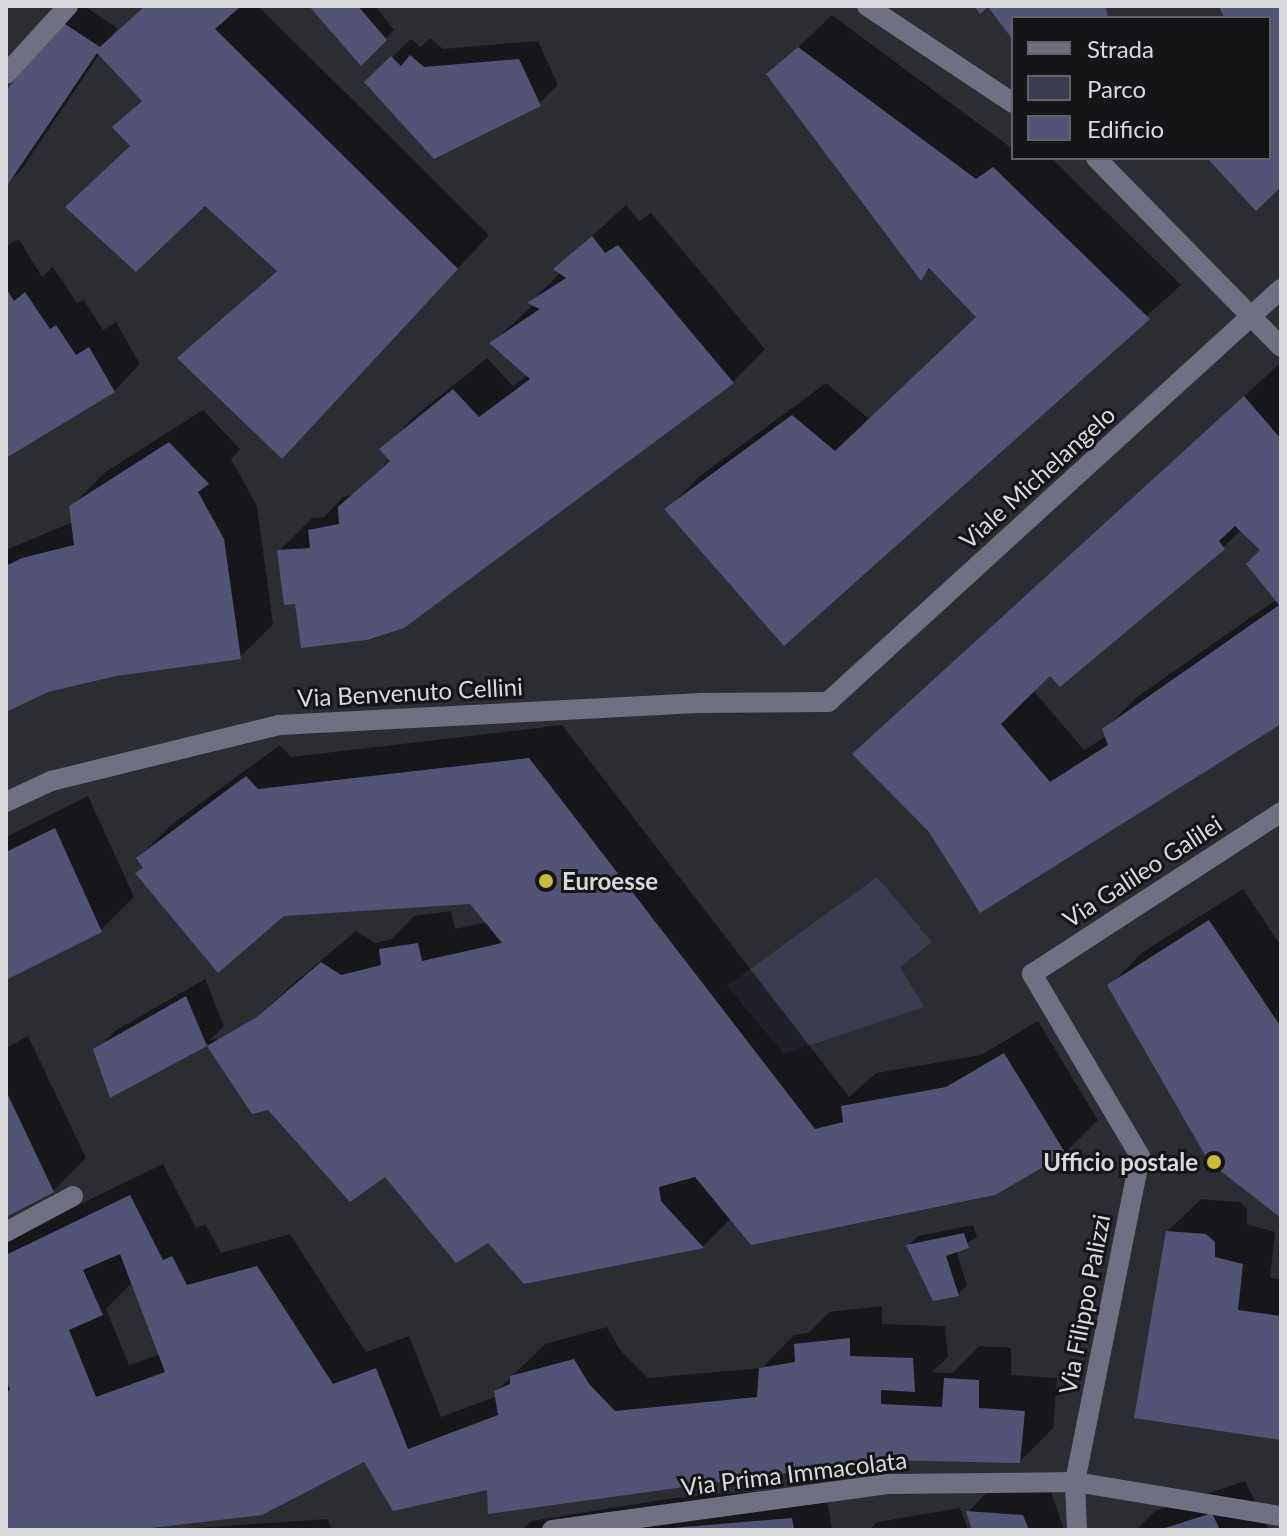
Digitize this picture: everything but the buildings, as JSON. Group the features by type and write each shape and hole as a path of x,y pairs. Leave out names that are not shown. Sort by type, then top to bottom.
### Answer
{"street":[{"path":"6,74 68,6"},
{"path":"867,6 1011,102"},
{"path":"1098,160 1281,347"},
{"name":"Viale Michelangelo","path":"828,702 1281,289"},
{"name":"Via Benvenuto Cellini","path":"6,802 51,781 279,725 701,703 828,702"},
{"name":"Via Galileo Galilei","path":"1032,974 1281,812"},
{"name":"Via Filippo Palizzi","path":"1032,974 1140,1156 1075,1482 1077,1530"},
{"path":"6,1232 73,1196"},
{"name":"Via Prima Immacolata","path":"552,1530 888,1484 1075,1482 1281,1516"}],"green space":[{"path":"877,877 932,942 900,967 924,1007 784,1054 727,986"}],"place":[{"name":"Euroesse","path":"546,881"},
{"name":"Ufficio postale","path":"1214,1162"}]}
